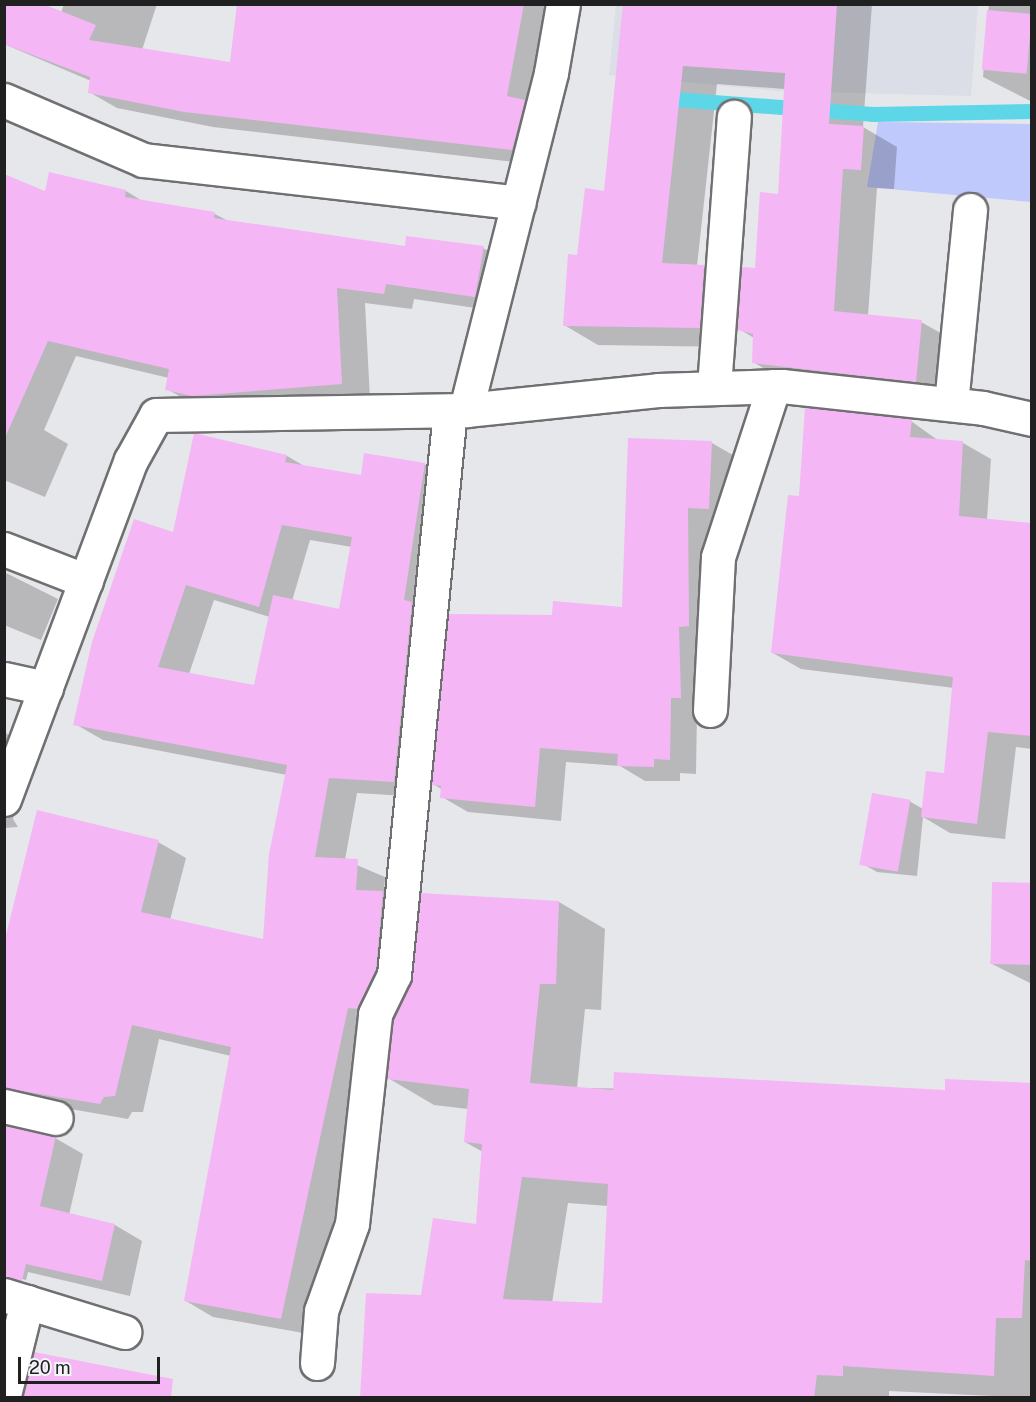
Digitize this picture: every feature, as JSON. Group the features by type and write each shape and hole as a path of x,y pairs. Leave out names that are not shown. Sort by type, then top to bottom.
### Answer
{"street":[{"path":"317,1364 321,1311 352,1224 375,1014 394,975 434,568 458,411 519,203 562,4"},
{"path":"4,100 143,160 519,203"},
{"path":"714,387 734,117"},
{"path":"951,404 970,210"},
{"path":"710,710 718,557 774,386"},
{"path":"4,799 131,460 156,415 458,411 714,387 774,386 951,404 1032,419"},
{"path":"4,549 86,581"},
{"path":"4,679 46,688"},
{"path":"4,1106 56,1118"},
{"path":"4,1395 16,1299 124,1332"}],"shaded area":[{"path":"616,5 978,5 971,96 779,91 609,75"},
{"path":"878,122 1031,124 1031,202 867,187"}],"building":[{"path":"4,4 43,4 96,25 89,40 230,62 237,4 524,4 507,96 525,100 512,150 184,112 88,93 90,77 4,44"},
{"path":"623,4 837,4 829,124 864,126 861,170 843,169 834,311 922,320 916,382 752,363 753,334 737,330 742,267 755,268 760,192 778,194 785,73 683,66 662,263 704,265 700,328 563,326 568,254 577,255 585,188 604,191"},
{"path":"987,10 1032,14 1027,74 982,70"},
{"path":"49,172 126,190 125,197 215,212 214,218 405,246 406,236 484,246 475,297 386,284 384,294 337,288 342,384 192,396 165,390 169,369 48,341 4,440 4,174 45,191"},
{"path":"805,407 912,419 910,437 963,441 959,516 1032,523 1032,736 988,732 977,824 921,817 926,771 944,773 953,677 771,653 788,495 799,496"},
{"path":"194,433 287,455 285,462 361,475 364,453 425,463 404,600 412,602 394,782 329,778 315,857 358,859 356,890 383,891 376,970 357,1009 348,1008 281,1319 184,1301 231,1047 132,1025 115,1096 104,1097 100,1104 4,1088 4,943 37,810 159,840 141,912 263,939 269,854 287,765 73,725 92,642 134,519 173,532","holes":["282,525 352,537 339,609 273,595 254,685 158,667 186,585 259,607"]},
{"path":"628,438 712,441 709,509 688,508 689,626 679,627 681,698 671,698 670,760 654,759 654,767 617,766 618,754 540,748 535,807 440,798 441,786 432,785 449,614 552,615 553,601 622,607"},
{"path":"872,793 910,800 898,872 859,865"},
{"path":"992,882 1032,883 1031,965 991,964"},
{"path":"421,893 559,901 556,984 540,984 530,1083 613,1090 614,1072 945,1090 945,1079 1032,1083 1032,1261 1025,1260 1022,1318 996,1318 994,1376 843,1366 843,1376 817,1375 814,1398 360,1398 366,1293 421,1295 433,1218 476,1224 482,1144 464,1142 469,1089 387,1079 393,1019 413,977","holes":["522,1177 608,1184 602,1303 503,1299"]},
{"path":"4,1125 56,1136 40,1206 115,1224 102,1281 26,1264 22,1281 4,1277"},
{"path":"34,1352 173,1379 171,1398 24,1398"}],"waterway":[{"path":"661,98 872,114 1032,111"}]}
